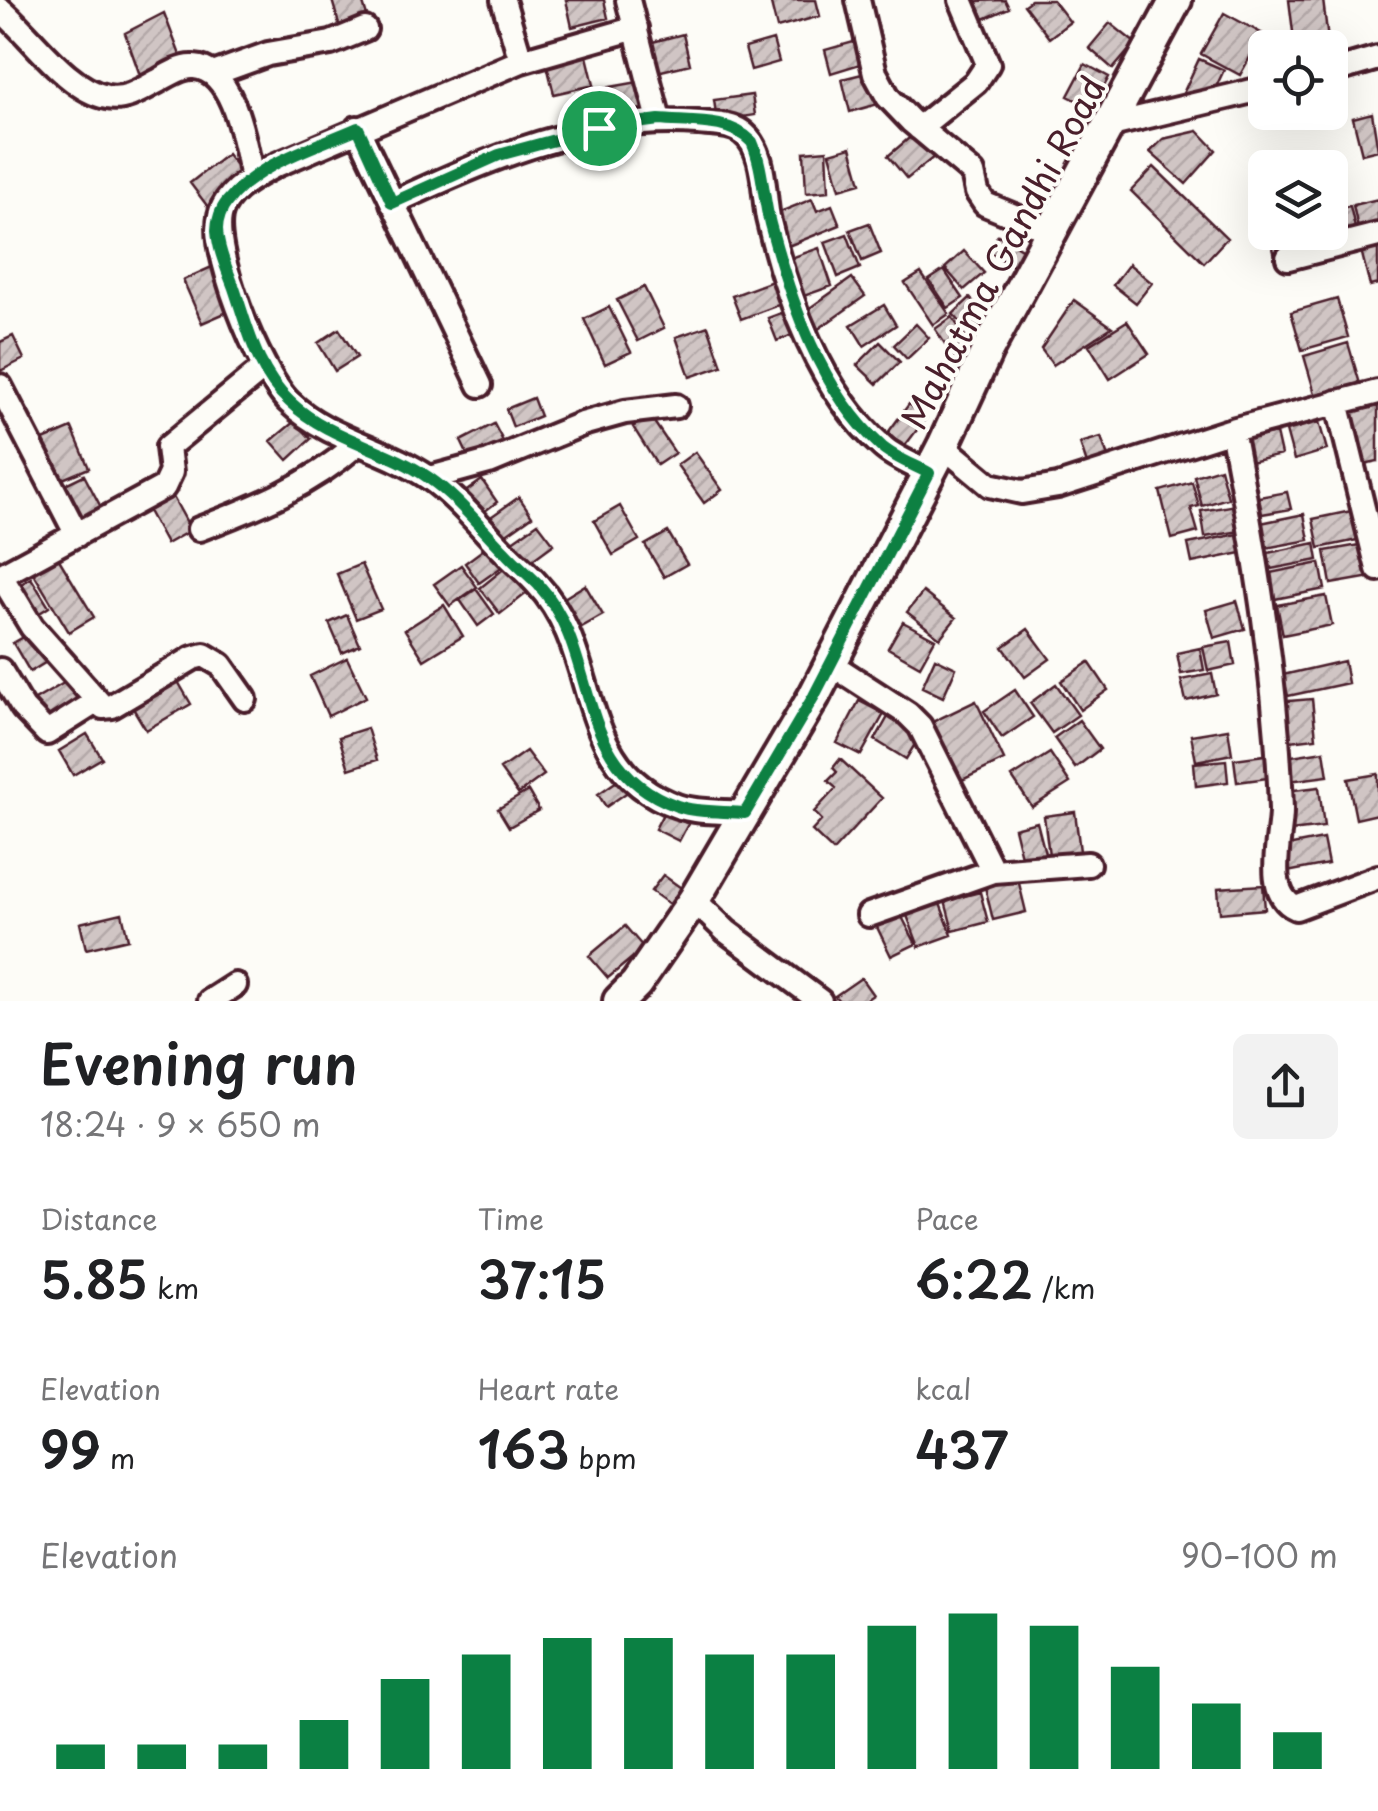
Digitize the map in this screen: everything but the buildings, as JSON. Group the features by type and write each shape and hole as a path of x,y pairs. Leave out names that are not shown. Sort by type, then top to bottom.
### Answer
{"main road":[{"name":"Mahatma Gandhi Road","path":"619,1001 636,984 694,900 831,664 988,351 1176,0"}],"street":[{"path":"503,0 521,61"},
{"path":"628,0 659,120"},
{"path":"858,0 882,88 919,128 973,173 977,192 985,204 1052,232"},
{"path":"919,128 976,82 988,64 961,0"},
{"path":"0,8 83,88 106,98 125,97 174,72 195,67 213,74 239,118 252,178"},
{"path":"636,28 521,61 358,128 252,178 223,206 216,226 253,348 289,402 316,423 356,445 394,458 430,478 539,585 560,614 577,652 595,725 626,775 680,808 745,813"},
{"path":"213,74 268,54 331,43 366,29"},
{"path":"1348,67 1378,58"},
{"path":"1111,125 1248,92"},
{"path":"392,203 499,155 599,128 659,120 730,126 741,131 752,142 788,285 826,371 858,422 885,450 936,460 990,485 1022,492 1058,486 1232,430 1378,392"},
{"path":"358,128 480,386"},
{"path":"1288,258 1378,235"},
{"path":"245,699 220,665 204,655 112,706 103,707 32,627 0,576 164,487 171,472 168,448 264,368"},
{"path":"0,386 77,535"},
{"path":"1337,402 1378,570"},
{"path":"430,478 489,462 582,424 625,412 676,406"},
{"path":"1232,430 1263,602 1282,813 1275,858 1279,886 1288,905 1296,908 1378,877"},
{"path":"199,529 299,488 356,445"},
{"path":"831,664 920,726 993,871"},
{"path":"0,670 23,708 47,732 96,702"},
{"path":"869,915 993,871 1088,864"},
{"path":"694,900 726,931 820,1001"},
{"path":"210,1001 235,985"}],"route":[{"path":"659,120 730,126 752,142 768,219 788,285 833,385 858,422 885,450 929,473 814,696 745,813 680,808 626,775 595,725 577,652 560,614 539,585 430,478 394,458 356,445 316,423 289,402 253,348 220,247 216,226 223,206 236,191 276,165 358,128 392,203 499,155 599,128 659,120"}]}
